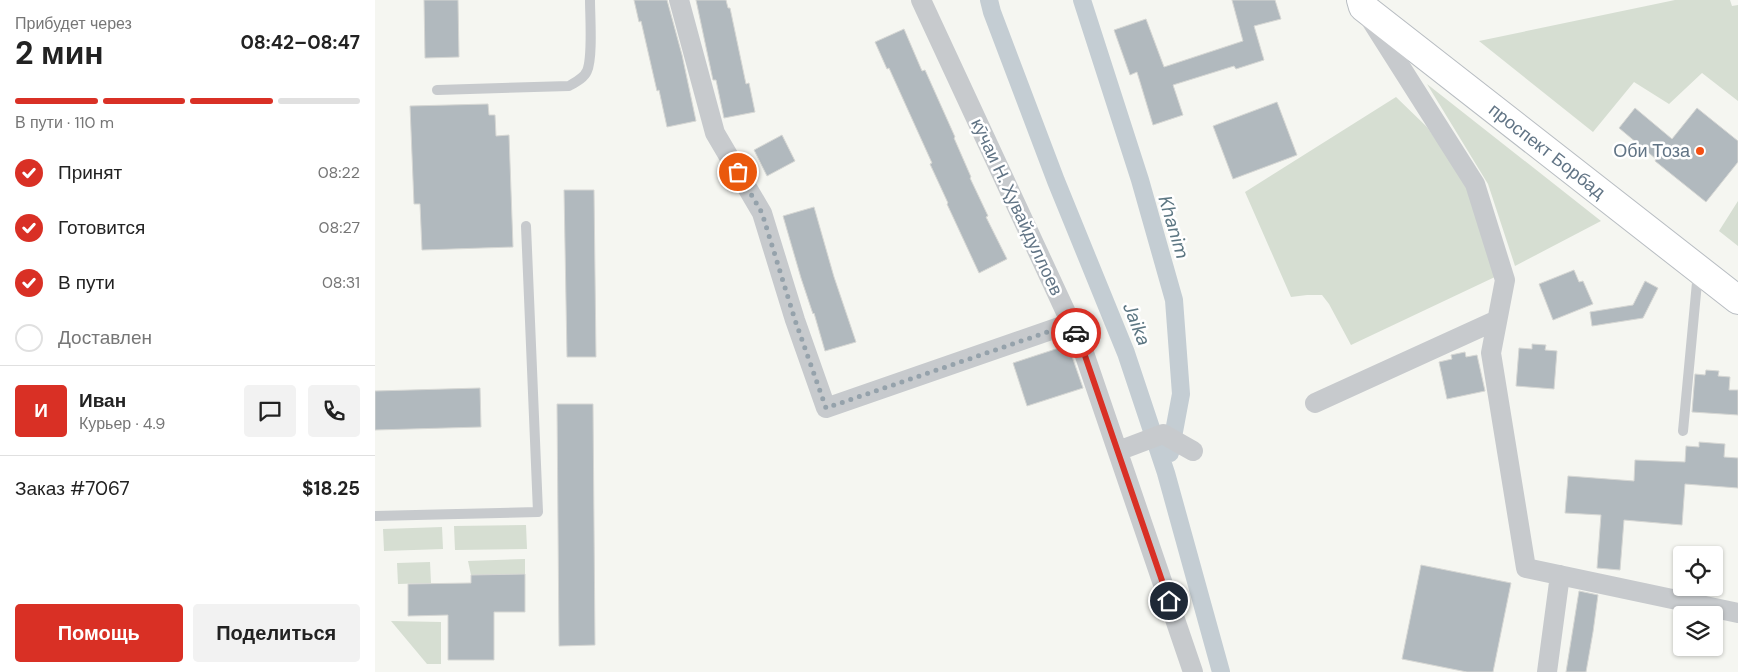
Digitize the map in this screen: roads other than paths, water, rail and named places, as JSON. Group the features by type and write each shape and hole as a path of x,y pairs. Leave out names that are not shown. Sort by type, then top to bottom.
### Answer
{"street":[{"path":"679,0 715,133 762,213 795,320 826,408 1071,324"},
{"name":"кӯчаи Н. Ҳувайдуллоев","path":"921,0 1082,347 1193,672"},
{"path":"1362,4 1475,184 1505,280 1491,353 1526,568 1738,613"},
{"name":"проспект Борбад","path":"1362,4 1738,300"},
{"path":"1315,403 1497,320"},
{"path":"1118,451 1163,434 1193,451"},
{"path":"1547,672 1560,575"}],"lane":[{"path":"437,90 569,86 580,80 587,71 591,48 590,0"},
{"path":"375,516 538,512 526,226"},
{"path":"1683,431 1698,269"}],"waterway":[{"name":"Jaika","path":"989,0 1056,181 1126,353 1166,473 1221,672"},
{"name":"Khanim","path":"1082,0 1140,180 1174,300 1181,394 1170,453"}],"place":[{"name":"Оби Тоза","path":"1700,151"}]}
